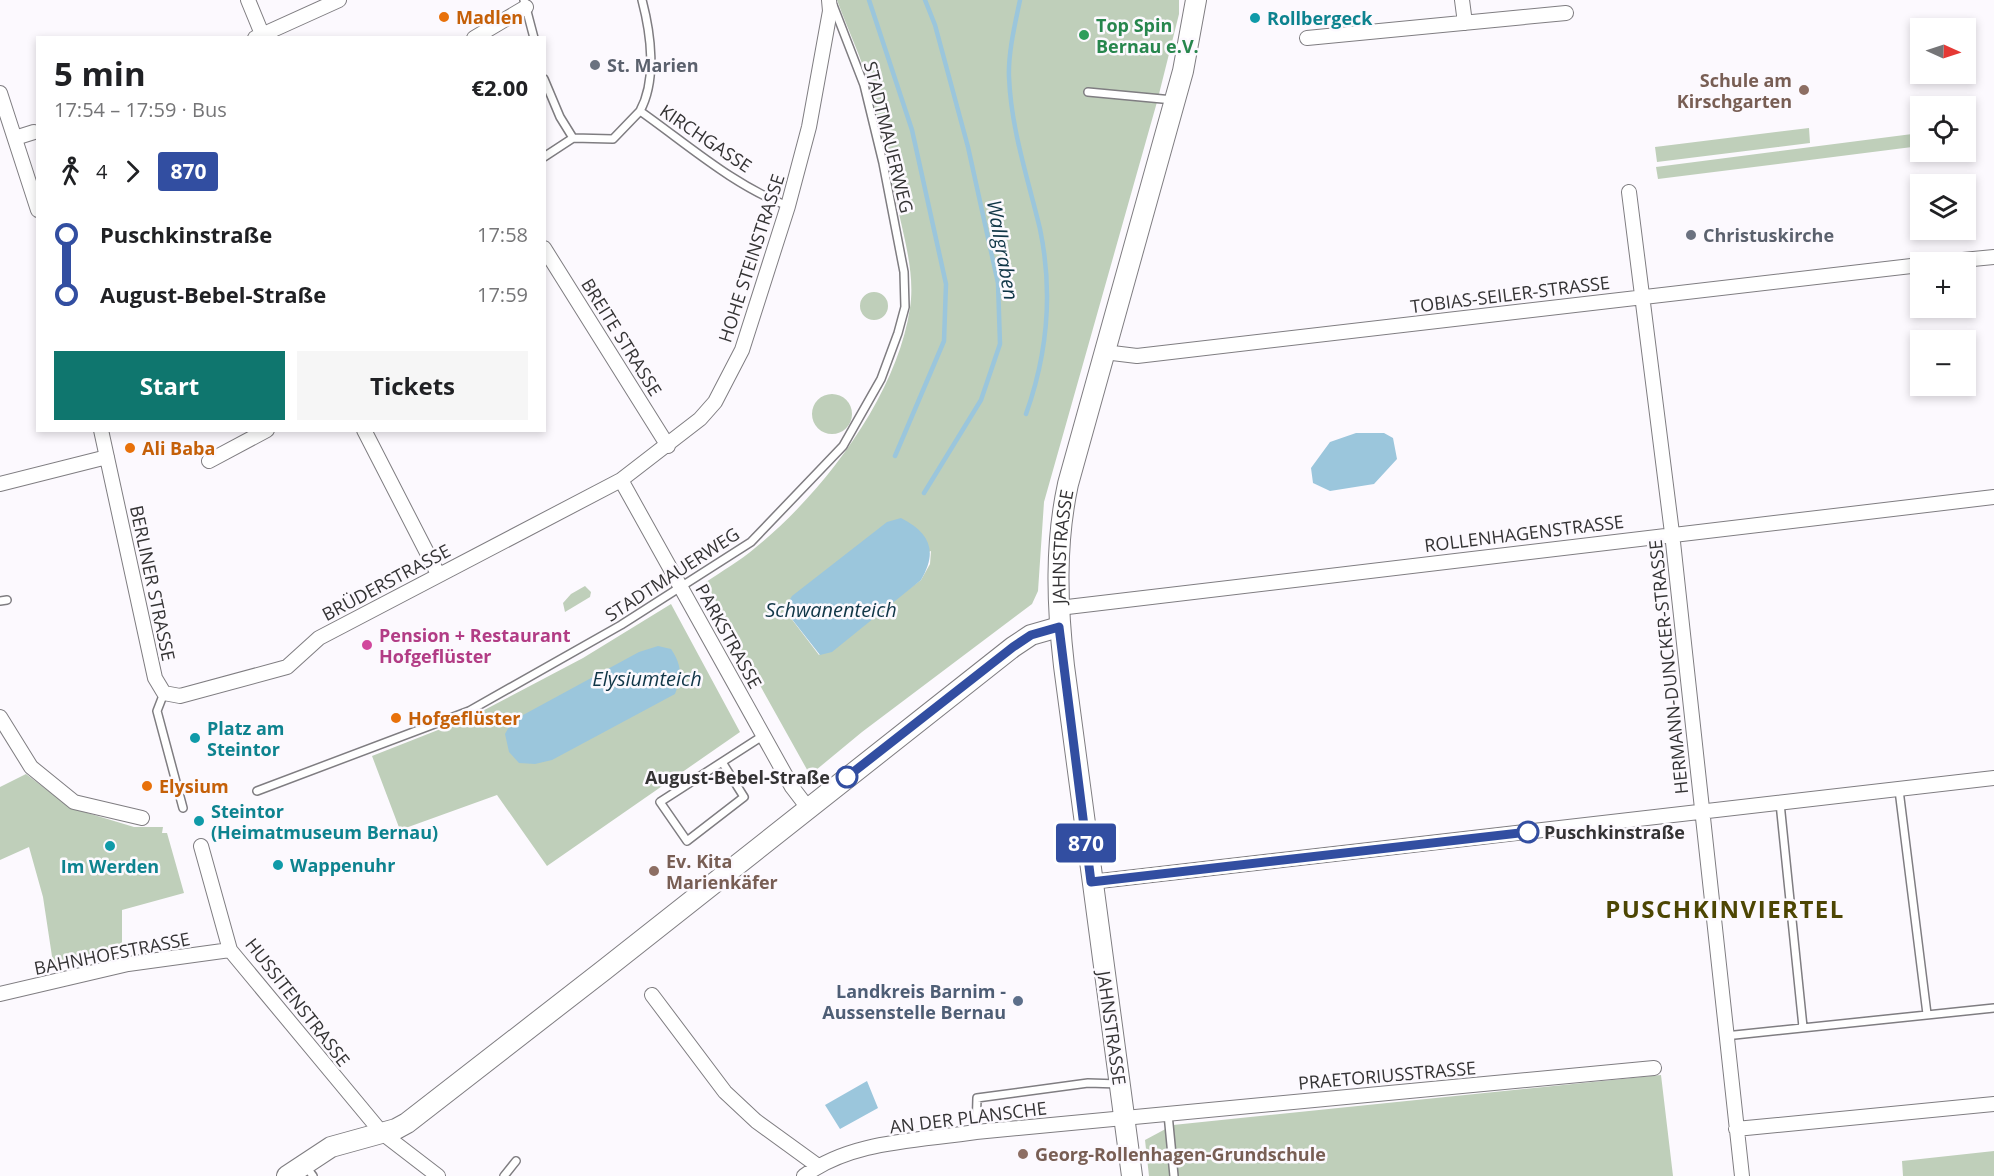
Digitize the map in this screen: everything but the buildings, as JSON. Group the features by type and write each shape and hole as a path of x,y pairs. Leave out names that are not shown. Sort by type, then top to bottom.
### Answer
{"main road":[{"name":"JAHNSTRASSE","path":"1132,1176 1091,882 1059,618 1058,548 1064,502 1189,49 1196,0"},
{"path":"287,1176 308,1170 331,1147 382,1133 406,1122 1013,647 1059,618"}],"street":[{"path":"248,0 260,36 339,0"},
{"name":"HOHE STEINSTRASSE","path":"621,480 668,446 700,419 727,382 756,311 788,206 809,128 830,0"},
{"path":"1462,0 1465,23"},
{"path":"477,36 525,4"},
{"path":"1307,38 1566,14"},
{"path":"0,93 36,204"},
{"path":"15,138 34,132"},
{"name":"HERMANN-DUNCKER-STRASSE","path":"1629,192 1672,533 1742,1176"},
{"name":"BREITE STRASSE","path":"546,251 668,446"},
{"path":"1976,259 1994,257"},
{"name":"TOBIAS-SEILER-STRASSE","path":"1104,352 1137,356 1910,266"},
{"name":"BERLINER STRASSE","path":"101,432 155,678 164,693"},
{"path":"209,461 263,432"},
{"path":"365,432 438,574"},
{"path":"0,484 107,457"},
{"name":"PARKSTRASSE","path":"621,480 792,787 808,808"},
{"name":"BRÜDERSTRASSE","path":"164,693 180,696 287,667 319,638 621,480"},
{"name":"ROLLENHAGENSTRASSE","path":"1059,618 1107,602 1672,533 1994,497"},
{"path":"0,717 31,767 74,802 142,818"},
{"path":"1091,882 1994,778"},
{"name":"HUSSITENSTRASSE","path":"201,846 230,950 382,1133 438,1176"},
{"name":"BAHNHOFSTRASSE","path":"0,994 128,964 230,950"},
{"path":"652,995 726,1092 756,1120 818,1166"},
{"name":"PRAETORIUSSTRASSE","path":"1125,1119 1654,1068"},
{"path":"1736,1130 1994,1104"},
{"name":"AN DER PLANSCHE","path":"804,1176 818,1166 865,1148 976,1132 1125,1119"}],"lane":[{"path":"640,111 647,98 651,55 642,0"},
{"name":"STADTMAUERWEG","path":"256,791 469,711 682,589 751,542 843,446 881,379 898,333 905,307 904,272 885,174 864,85 830,0"},
{"path":"525,4 533,36"},
{"path":"546,84 560,117 573,138 546,156"},
{"path":"1088,92 1175,100"},
{"name":"KIRCHGASSE","path":"573,138 613,139 640,111 752,188 788,206"},
{"path":"164,693 157,711 183,808"},
{"path":"722,762 744,797 687,840 660,802 722,762 764,735"},
{"path":"1899,790 1927,1014"},
{"path":"1780,801 1803,1027"},
{"path":"1725,1036 1994,1008"},
{"path":"976,1132 977,1098 1088,1083 1120,1084"},
{"path":"1168,1114 1174,1176"},
{"path":"504,1176 516,1161"}],"green space":[{"path":"837,0 1179,0 1179,14 1157,102 1044,502 1038,591 1032,604 862,732 810,775 706,582 737,562 781,526 830,471 873,408 890,375 910,308 910,271 885,147 862,63","holes":["931,551 930,564 921,580 819,655 784,609"]},
{"path":"1809,128 1810,143 1657,162 1655,147"},
{"path":"1910,134 1910,147 1658,179 1656,167"},
{"path":"874,292 884,296 888,306 884,316 874,320 864,316 860,306 864,296"},
{"path":"832,394 846,400 852,414 846,428 832,434 818,428 812,414 818,400"},
{"path":"585,586 591,592 590,597 565,612 563,603 571,594"},
{"path":"671,604 740,732 547,866 497,795 400,830 372,756 471,717 583,658"},
{"path":"26,774 71,808 134,827 163,827 162,833 167,833 184,893 122,910 122,947 53,963 43,897 29,847 0,860 0,787"},
{"path":"1661,1075 1673,1176 1149,1176 1145,1140 1173,1125"},
{"path":"1994,1151 1994,1176 1903,1176 1902,1161"}],"water":[{"path":"1356,433 1384,433 1393,438 1397,459 1374,484 1330,491 1313,483 1311,468 1330,442"},
{"name":"Schwanenteich","path":"901,518 919,530 928,544 929,560 921,580 832,652 820,655 784,609 792,596 887,522"},
{"name":"Elysiumteich","path":"658,646 671,649 677,660 680,676 675,694 552,760 535,764 519,763 509,752 505,734 512,721 639,652"},
{"path":"867,1081 878,1108 840,1129 825,1105"}],"waterway":[{"name":"Wallgraben","path":"869,0 912,130 946,284 944,341 895,456"},
{"name":"Wallgraben","path":"924,493 981,400 1000,344 998,283 968,147 935,25 925,0"},
{"name":"Wallgraben","path":"1020,0 1012,38 1010,96 1021,154 1040,229 1047,299 1039,369 1026,414"}],"bus line":[{"name":"870","path":"847,777 1013,647 1031,635 1059,627 1091,882 1528,832"}],"place":[{"name":"Madlen","path":"444,17"},
{"name":"Rollbergeck","path":"1255,18"},
{"name":"Top Spin Bernau e.V.","path":"1084,35"},
{"name":"St. Marien","path":"595,65"},
{"name":"Schule am Kirschgarten","path":"1804,90"},
{"name":"Christuskirche","path":"1691,235"},
{"name":"Ali Baba","path":"130,448"},
{"name":"Pension + Restaurant Hofgeflüster","path":"367,645"},
{"name":"Hofgeflüster","path":"396,718"},
{"name":"Platz am Steintor","path":"195,738"},
{"name":"August-Bebel-Straße","path":"847,777"},
{"name":"Elysium","path":"147,786"},
{"name":"Steintor (Heimatmuseum Bernau)","path":"199,821"},
{"name":"Puschkinstraße","path":"1528,832"},
{"name":"Im Werden","path":"110,846"},
{"name":"Wappenuhr","path":"278,865"},
{"name":"Ev. Kita Marienkäfer","path":"654,871"},
{"name":"Landkreis Barnim - Aussenstelle Bernau","path":"1018,1001"},
{"name":"Georg-Rollenhagen-Grundschule","path":"1023,1154"}],"district":[{"name":"PUSCHKINVIERTEL","path":"1725,908"}]}
